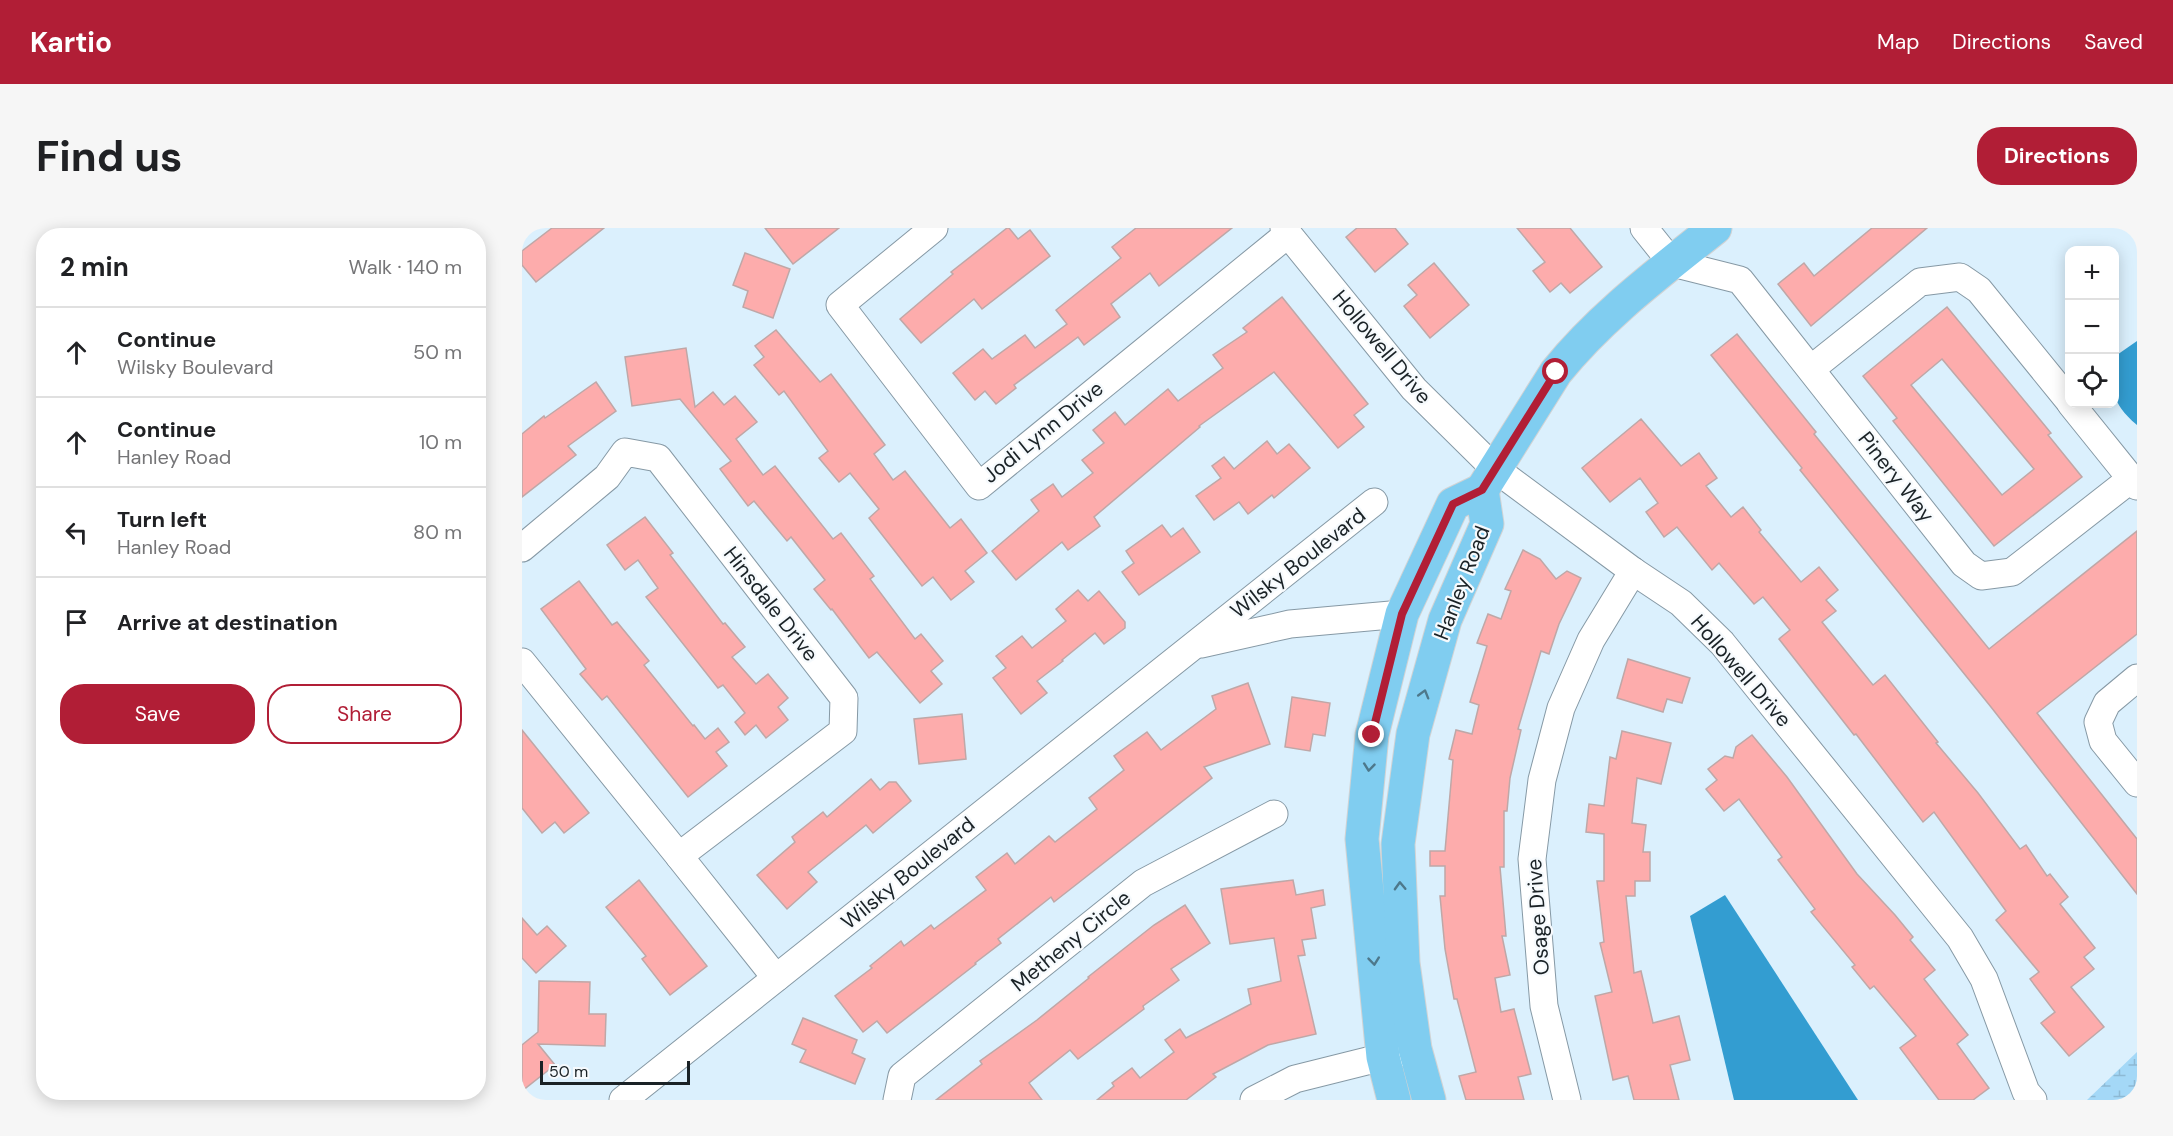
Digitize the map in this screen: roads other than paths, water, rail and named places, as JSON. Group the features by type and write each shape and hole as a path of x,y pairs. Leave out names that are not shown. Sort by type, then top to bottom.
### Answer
{"main road":[{"path":"1488,479 1556,372 1570,355 1614,310 1715,228"},
{"name":"Hanley Road","path":"1394,1100 1383,1057 1362,839 1372,735 1402,614 1453,504 1488,479"},
{"name":"Hanley Road","path":"1429,1100 1415,1049 1403,963 1398,844 1416,723 1445,620 1487,524 1488,479"}],"street":[{"name":"Jodi Lynn Drive","path":"934,228 840,305 979,486 1286,231"},
{"path":"1644,228 1672,263"},
{"name":"Hollowell Drive","path":"1286,231 1488,479 1681,603 1722,643 1960,938 1984,979 2026,1092 2033,1100"},
{"name":"Pinery Way","path":"1672,263 1740,280 1964,564 1981,576 2012,572 2134,483"},
{"path":"1811,369 1920,282 1960,277 1979,290 2065,397"},
{"path":"2074,408 2134,483"},
{"name":"Hinsdale Drive","path":"522,548 607,477 625,452 658,458 844,698 843,731 679,856"},
{"name":"Wilsky Boulevard","path":"623,1100 1374,502"},
{"name":"Osage Drive","path":"1567,1100 1543,995 1532,859 1540,791 1561,708 1591,640 1633,571"},
{"name":"Wilsky Boulevard","path":"1194,645 1290,624 1402,614"},
{"path":"522,662 776,978"},
{"path":"2137,678 2107,703 2098,722 2103,741 2137,783"},
{"name":"Metheny Circle","path":"897,1100 902,1076 1143,883 1274,814"},
{"path":"1254,1100 1295,1079 1415,1049"}]}
